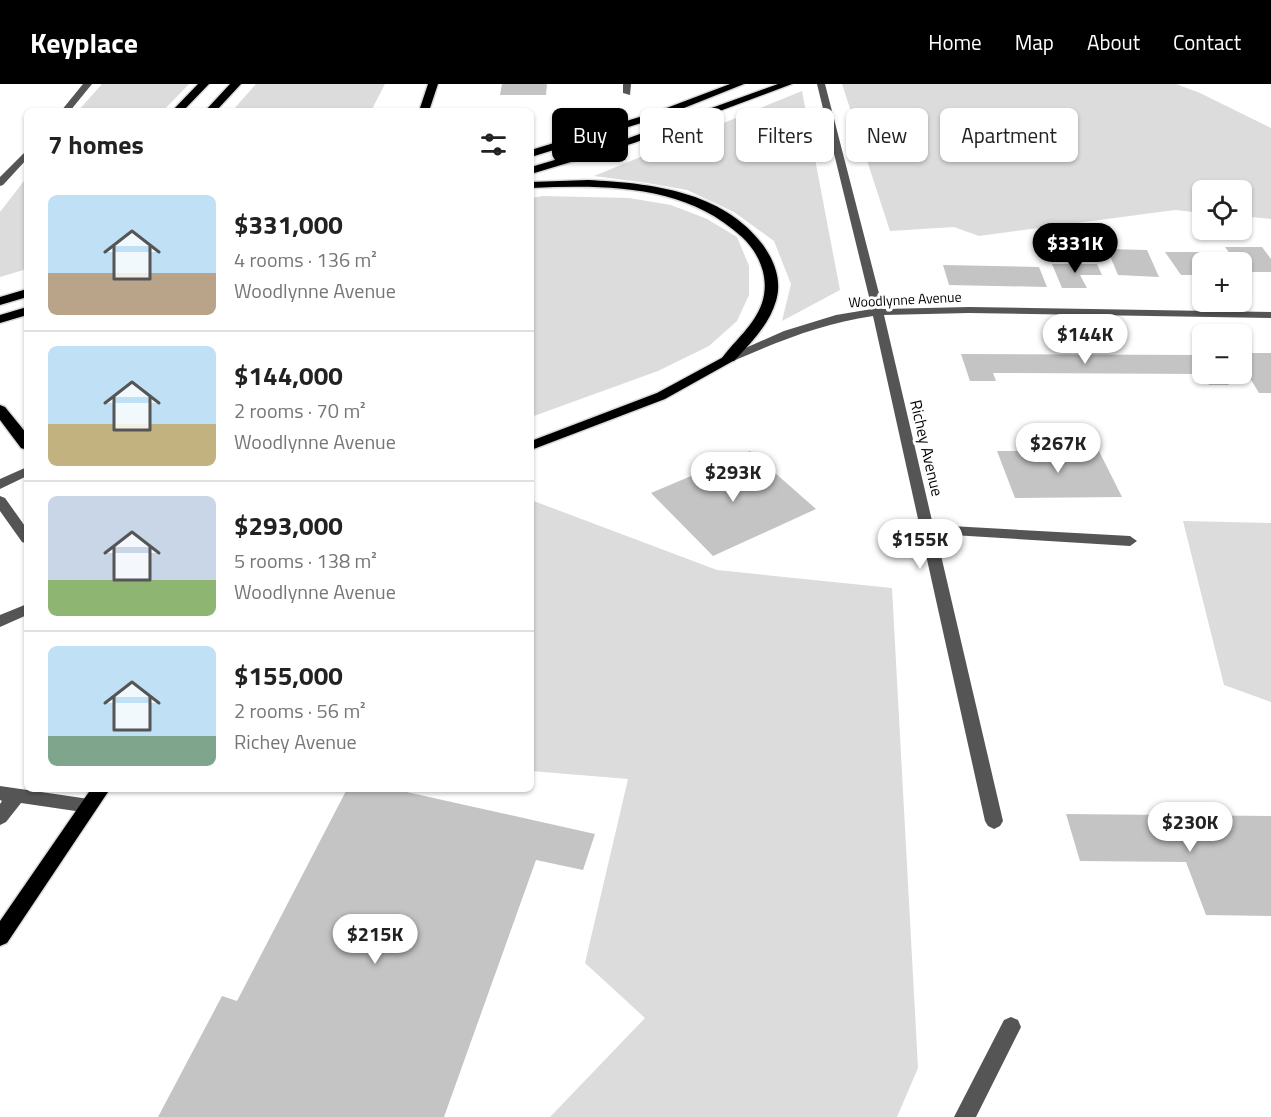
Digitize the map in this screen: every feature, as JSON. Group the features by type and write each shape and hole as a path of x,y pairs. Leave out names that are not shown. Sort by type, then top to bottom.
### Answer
{"highway":[{"path":"180,108 204,84"},
{"path":"213,108 236,84"},
{"path":"425,108 433,84"},
{"path":"628,124 740,84"},
{"path":"534,170 630,141 787,84"},
{"path":"534,144 552,146"},
{"path":"534,153 552,148"},
{"path":"534,185 601,184 661,192 708,208 744,231 764,256 771,276 771,295 753,329 729,358"},
{"path":"0,301 24,294"},
{"path":"0,319 24,312"},
{"path":"0,410 24,437"}],"main road":[{"name":"Woodlynne Avenue","path":"534,445 661,396 729,358"},
{"path":"0,937 99,792"}],"street":[{"path":"68,108 88,84"},
{"name":"Richey Avenue","path":"821,84 878,312 994,820"},
{"path":"0,183 24,156"},
{"name":"Woodlynne Avenue","path":"729,358 788,333 836,318 878,312 969,310 1271,315"},
{"path":"0,485 24,473"},
{"path":"0,501 24,532"},
{"path":"927,529 1130,541"},
{"path":"0,621 24,610"},
{"path":"0,817 8,794 89,806"},
{"path":"965,1117 1011,1027"}],"shaded area":[{"path":"102,84 189,84 166,108 81,108"},
{"path":"256,84 385,84 373,108 235,108"},
{"path":"842,84 1176,84 1200,93 1271,128 1271,219 1252,217 1252,180 1192,180 1192,212 1175,210 979,236 954,227 890,231 867,162 928,162 928,108 850,108"},
{"path":"802,91 805,108 760,108"},
{"path":"736,118 736,162 816,162 840,290 782,321 791,284 774,241 734,212 687,190 594,176 640,157 640,162 724,162 724,123"},
{"path":"24,181 24,270 0,277 0,212"},
{"path":"534,198 629,198 671,205 707,219 737,237 749,266 749,295 737,321 709,346 658,371 534,416"},
{"path":"534,501 717,570 892,588 918,1068 897,1117 550,1117 645,1018 585,963 628,779 534,771"},
{"path":"1183,521 1271,523 1271,702 1224,685"}],"building":[{"path":"502,84 547,84 546,95 500,95"},
{"path":"1225,247 1262,247 1271,259 1271,272 1252,272 1252,252 1229,252"},
{"path":"1107,249 1147,250 1159,277 1118,275"},
{"path":"1165,252 1192,252 1192,275 1181,275"},
{"path":"1052,264 1097,264 1102,275 1080,275 1087,288 1062,288"},
{"path":"943,265 1039,267 1047,287 949,285"},
{"path":"1252,353 1271,353 1271,393 1259,393 1252,382"},
{"path":"961,354 1192,355 1192,374 993,373 996,381 970,381"},
{"path":"750,451 816,509 713,556 651,493"},
{"path":"997,451 1099,451 1122,497 1015,498"},
{"path":"345,792 406,792 595,834 583,870 536,860 444,1117 158,1117 222,996 237,1001"},
{"path":"1066,814 1271,816 1271,916 1206,915 1186,862 1080,861"}]}
